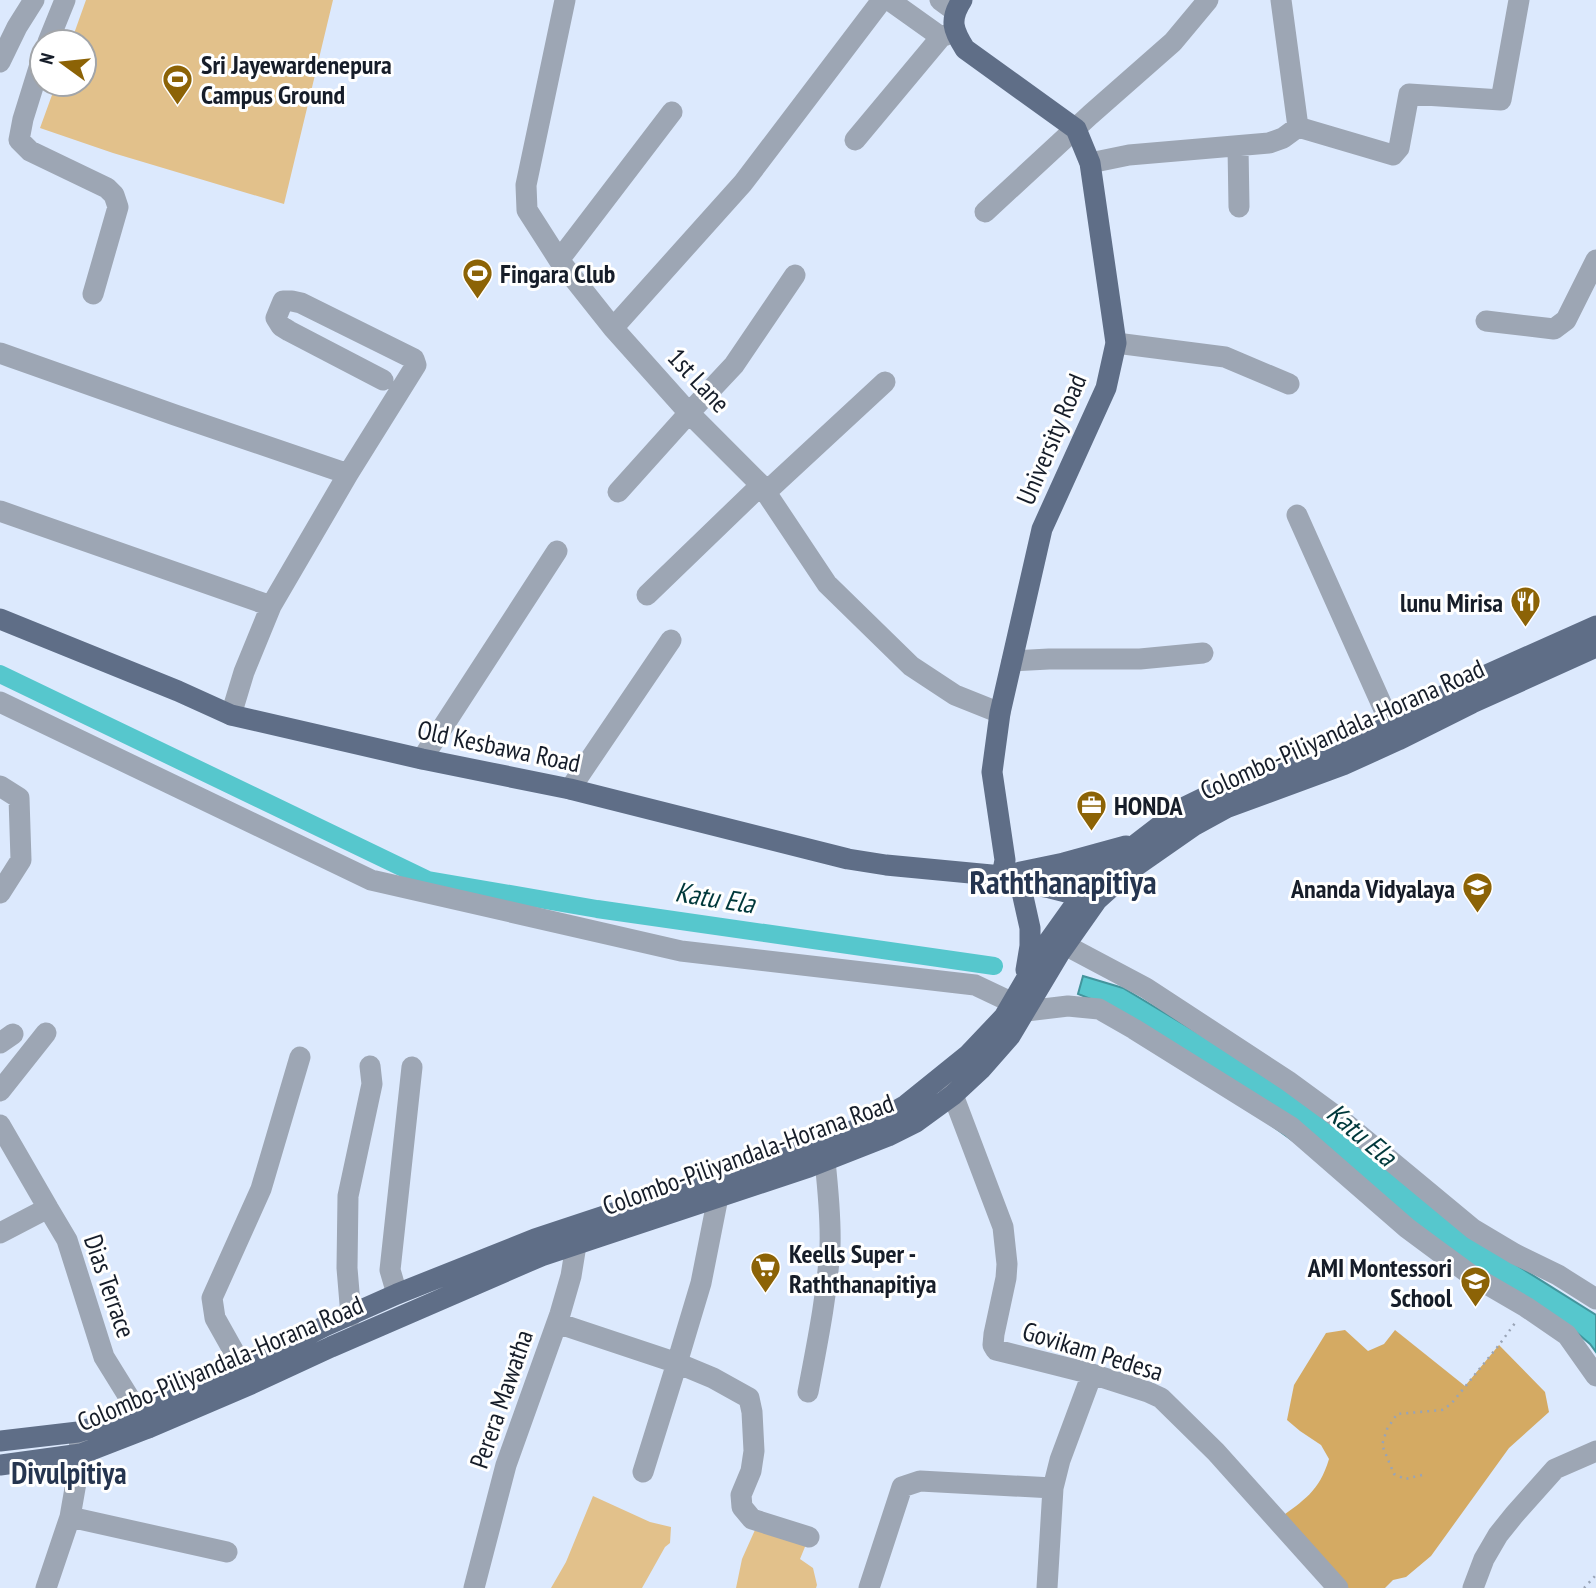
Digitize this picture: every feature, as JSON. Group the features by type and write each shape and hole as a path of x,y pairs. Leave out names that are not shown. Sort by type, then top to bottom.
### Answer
{"main road":[{"path":"950,16 965,49 1076,129"},
{"name":"University Road","path":"1024,983 1030,928 1005,860 992,772 1000,713 1042,529 1106,388 1116,343 1090,163 1076,129"},
{"name":"Old Kesbawa Road","path":"0,619 231,715 422,759 570,789 848,859 1011,879 1050,888 1097,890"},
{"name":"Colombo-Piliyandala-Horana Road","path":"1019,1007 1065,945 1097,890 1195,825 1226,808 1343,765 1398,740 1468,694 1596,626"},
{"name":"Colombo-Piliyandala-Horana Road","path":"0,1441 144,1421 251,1384 541,1256 573,1237 880,1120 947,1086 1000,1048 1010,1036 1024,983 1046,945 1138,842 1183,808 1220,790 1336,747 1390,723 1596,647"},
{"name":"Old Kesbawa Road","path":"1011,879 1138,842"},
{"path":"1064,863 1097,890"},
{"name":"Colombo-Piliyandala-Horana Road","path":"0,1465 81,1454 326,1326 397,1294 535,1239 573,1237 718,1197 825,1161 888,1136 916,1122 947,1086"}],"street":[{"path":"0,62 34,0"},
{"path":"54,28 65,0"},
{"name":"1st Lane","path":"565,0 526,185 527,210 559,260 613,328 689,413 763,489 827,584 911,666 955,695 1000,713"},
{"path":"613,328 743,183 882,0"},
{"path":"855,140 950,16 889,0"},
{"path":"985,212 1173,42 1208,0"},
{"path":"1281,0 1298,127"},
{"path":"1298,127 1393,155 1399,148 1409,94 1501,100 1519,0"},
{"path":"30,98 19,140 30,151 107,188 114,195 118,207 93,294"},
{"path":"559,260 672,112"},
{"path":"1090,163 1129,155 1269,142 1283,138 1298,127"},
{"path":"1238,146 1239,207"},
{"path":"1486,321 1554,329 1566,320 1596,260"},
{"path":"618,492 734,365 795,275"},
{"path":"231,715 244,672 271,606 416,365 414,359 301,303 284,302 276,318 281,326 383,380"},
{"path":"1116,343 1225,357 1289,384"},
{"path":"0,353 348,474"},
{"path":"647,595 885,382"},
{"path":"0,511 271,606"},
{"path":"1297,515 1390,723"},
{"path":"422,759 557,551"},
{"path":"570,789 670,640"},
{"path":"1012,661 1140,659 1203,653"},
{"path":"0,702 371,880 681,951 975,985 1019,1007 1068,1006 1099,1009 1291,1127 1427,1244 1567,1335 1596,1376"},
{"path":"0,786 19,798 21,860 0,893"},
{"path":"1065,945 1146,988 1288,1081 1344,1122 1473,1229 1596,1298"},
{"path":"0,1091 46,1033"},
{"path":"243,1368 215,1318 212,1298 261,1189 300,1057"},
{"path":"351,1316 347,1268 348,1196 372,1084 370,1066"},
{"path":"397,1294 390,1270 412,1067"},
{"name":"Govikam Pedesa","path":"947,1086 1003,1227 1007,1264 993,1345 996,1350 1092,1374 1161,1398 1216,1452 1338,1588"},
{"name":"Dias Terrace","path":"0,1125 67,1240 104,1357 144,1421"},
{"path":"808,1392 826,1293 830,1246 830,1208 825,1161"},
{"path":"643,1472 701,1283 718,1197"},
{"path":"0,1233 48,1208"},
{"name":"Perera Mawatha","path":"474,1588 506,1465 557,1324 571,1276 573,1237"},
{"path":"557,1324 677,1363 713,1378 749,1398 754,1451 751,1471 741,1495 742,1507 752,1519 808,1537"},
{"path":"1047,1588 1052,1488 1092,1374"},
{"path":"46,1588 70,1517 81,1454 78,1432"},
{"path":"1473,1588 1484,1559 1498,1535 1555,1469 1596,1451"},
{"path":"869,1588 902,1487 920,1480 1052,1488"},
{"path":"70,1517 227,1552"}],"path":[{"path":"1422,1475 1405,1479 1394,1474 1382,1445 1387,1429 1397,1414 1442,1410 1451,1404 1526,1307"},
{"path":"1584,1588 1596,1575"}],"shaded area":[{"name":"Sri Jayewardenepura Campus Ground","path":"86,0 333,0 284,204 113,153 40,128 51,98 98,98 98,28 76,28"},
{"path":"1083,976 1123,988 1287,1086 1472,1237 1596,1315 1596,1352 1569,1326 1460,1261 1103,1004 1078,994"},
{"path":"1345,1330 1368,1351 1384,1344 1395,1330 1465,1386 1499,1345 1545,1392 1549,1412 1509,1448 1431,1556 1406,1577 1393,1580 1385,1588 1338,1588 1277,1520 1303,1501 1315,1488 1329,1459 1321,1445 1287,1420 1294,1385 1326,1333"},
{"path":"593,1496 650,1522 671,1527 670,1543 665,1547 642,1588 551,1588 566,1562"},
{"path":"759,1521 809,1537 800,1559 813,1568 816,1588 736,1588 742,1559"}],"waterway":[{"name":"Katu Ela","path":"0,674 428,880 597,909 994,966"}],"place":[{"name":"Sri Jayewardenepura Campus Ground","path":"178,106"},
{"name":"Fingara Club","path":"477,300"},
{"name":"lunu Mirisa","path":"1526,629"},
{"name":"HONDA","path":"1091,832"},
{"name":"Ananda Vidyalaya","path":"1478,915"},
{"name":"Keells Super - Raththanapitiya","path":"766,1295"},
{"name":"AMI Montessori School","path":"1475,1309"}],"district":[{"name":"Raththanapitiya","path":"1063,881"},
{"name":"Divulpitiya","path":"69,1472"}]}
